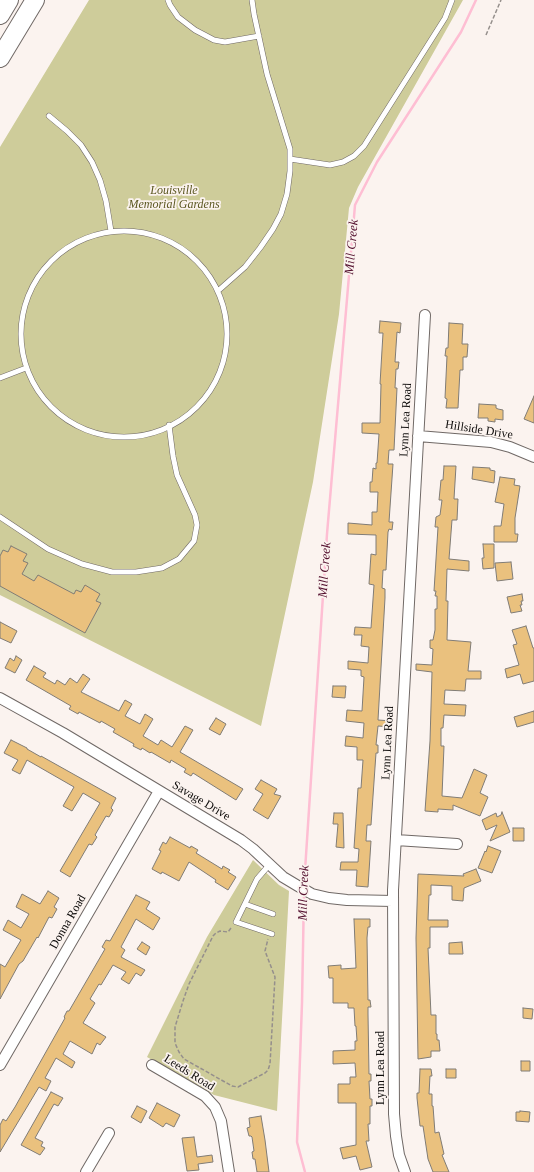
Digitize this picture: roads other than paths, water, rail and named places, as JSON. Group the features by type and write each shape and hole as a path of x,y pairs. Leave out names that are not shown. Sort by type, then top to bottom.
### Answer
{"highway":[{"path":"0,15 9,0"},
{"path":"0,58 35,0"}],"street":[{"name":"Lynn Lea Road","path":"405,1172 399,1155 394,1114 393,901 425,315"},
{"name":"Hillside Drive","path":"418,436 492,442 510,447 534,457"},
{"name":"Savage Drive","path":"0,698 63,733 241,840 283,877 312,894 328,898 347,900 393,901"},
{"name":"Donna Road","path":"0,1065 159,791"},
{"path":"396,840 457,844"},
{"name":"Leeds Road","path":"152,1065 205,1096 215,1107 221,1121 229,1172"},
{"path":"86,1172 109,1133"}],"lane":[{"path":"168,0 170,6 178,17 196,30 214,40 225,42 259,36"},
{"path":"219,290 245,267 276,224 281,214 287,194 290,171 290,149 267,74 252,0"},
{"path":"290,160 330,165 344,162 354,156 364,146 372,134 445,18 452,0"},
{"path":"49,116 81,145 92,162 100,180 106,201 111,231"},
{"path":"111,231 143,231 161,237 178,246 195,258 219,290 226,320 227,345 220,369 209,391 194,409 170,426 158,431 137,436 111,436 92,432 73,424 48,404 36,388 26,368 22,350 21,328 26,304 37,279 47,265 60,253 79,242 96,234 111,231"},
{"path":"0,378 26,368"},
{"path":"0,518 48,549 82,564 112,572 136,572 162,568 180,559 194,541 196,525 195,515 177,475 173,456 170,426"},
{"path":"270,864 257,879 236,922 271,934"},
{"path":"245,904 273,914"}],"waterway":[{"name":"Mill Creek","path":"304,886 327,534 355,205 377,162 461,32 476,0"},
{"name":"Mill Creek","path":"304,893 297,1142 305,1172"}],"park label":[{"name":"Louisville Memorial Gardens","path":"174,198"}]}
